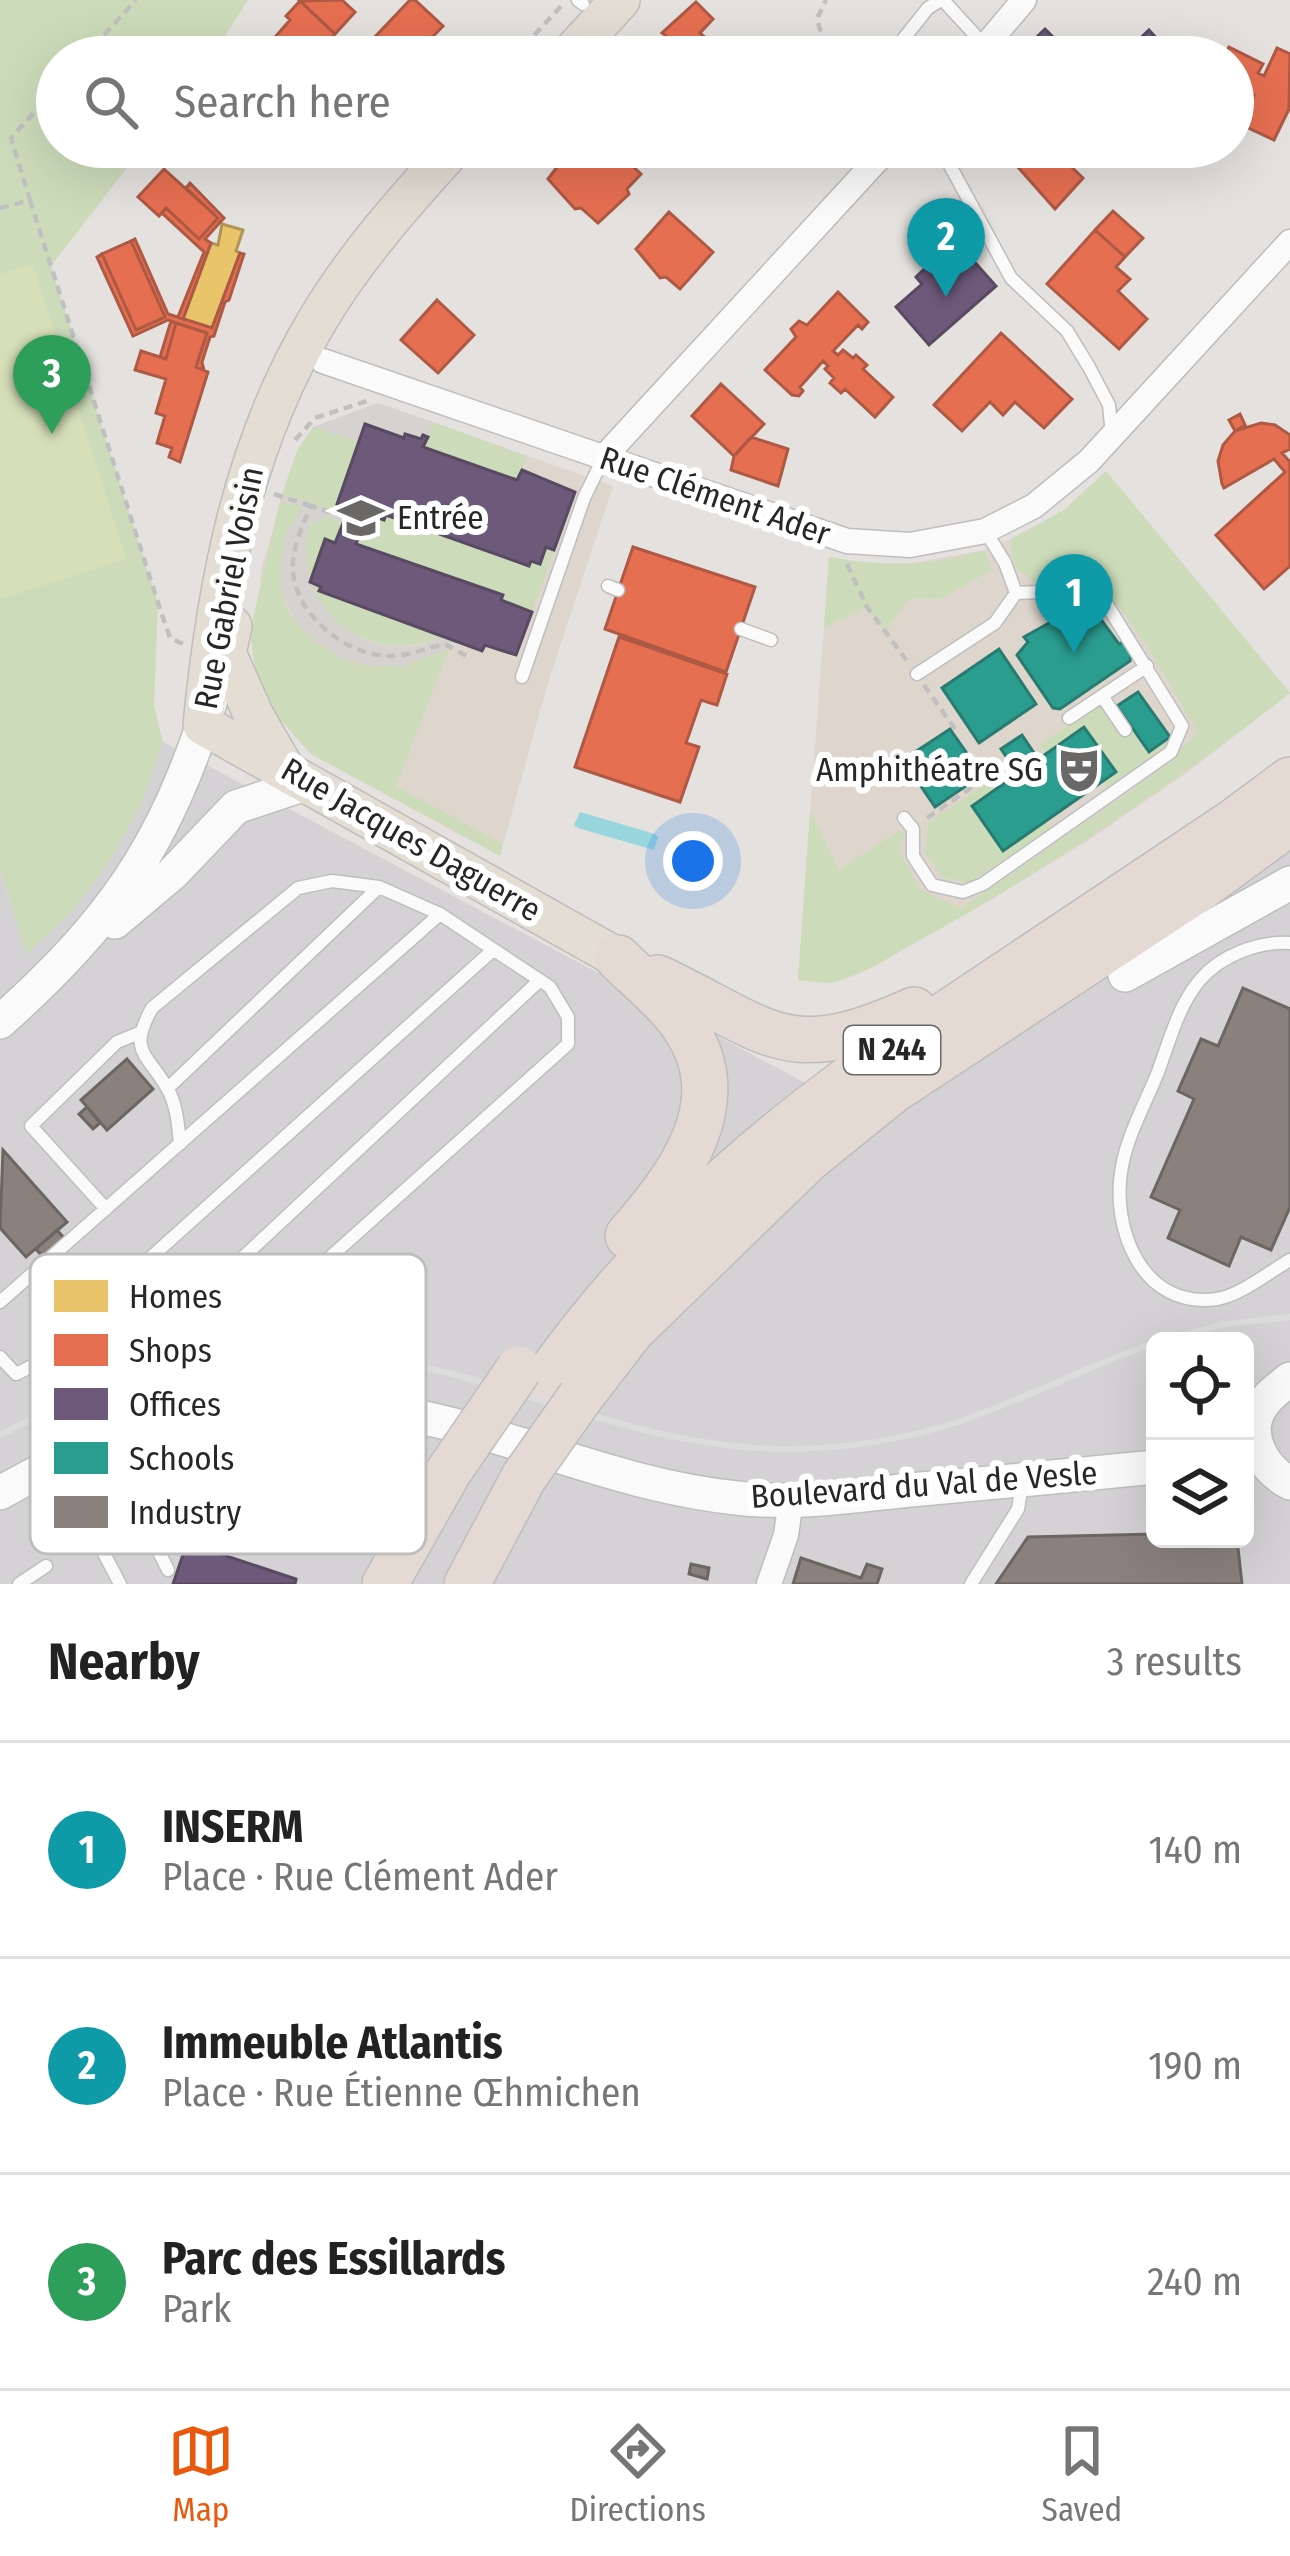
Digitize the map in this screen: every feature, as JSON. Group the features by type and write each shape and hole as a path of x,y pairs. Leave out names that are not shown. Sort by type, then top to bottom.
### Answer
{"highway":[{"name":"N 244","path":"416,1584 464,1474 549,1381 594,1314 655,1245 740,1163 850,1078 1042,953 1290,780"},
{"name":"N 244","path":"467,1584 524,1477 549,1381 632,1330 808,1159 892,1091 1203,886 1290,822"},
{"path":"1125,975 1290,858"},
{"path":"618,958 745,1025 807,1041 869,1030 1042,953"},
{"path":"549,1381 692,1150 701,1124 705,1082 690,1036 682,1022 618,958"},
{"name":"N 244","path":"808,1159 1125,975"},
{"path":"426,1527 464,1474"},
{"path":"385,1584 407,1554"}],"main road":[{"path":"554,36 587,1"},
{"path":"575,36 587,1"},
{"path":"296,775 254,716 226,653 267,491 313,354 373,279 406,217 440,168"},
{"path":"406,217 461,168"},
{"name":"Rue Gabriel Voisin","path":"203,725 210,656 236,515 257,444 313,354"},
{"name":"Rue Jacques Daguerre","path":"203,725 618,958"}],"street":[{"path":"994,36 1024,0"},
{"path":"603,458 870,168"},
{"name":"Rue Clément Ader","path":"313,354 847,542 910,545 985,531 1034,506 1089,461 1290,242"},
{"path":"203,725 226,653"},
{"name":"Rue Gabriel Voisin","path":"0,1022 45,981 132,879 160,832 203,725"},
{"path":"45,981 172,874 236,807 296,775"},
{"name":"N 244","path":"1125,975 1290,883"},
{"path":"1254,1417 1264,1401 1290,1379"},
{"name":"Boulevard du Val de Vesle","path":"426,1419 634,1482 686,1492 791,1500 1146,1468"},
{"path":"1254,1435 1276,1478"},
{"name":"Boulevard du Val de Vesle","path":"0,1493 30,1477"},
{"path":"769,1584 786,1534 791,1500"}],"lane":[{"path":"906,36 928,8 942,0 969,36"},
{"path":"951,168 1011,278 1067,331 1090,367 1109,405 1113,436"},
{"path":"521,677 584,498 603,458"},
{"path":"985,531 1016,593"},
{"path":"908,824 913,856 932,885 962,892 982,884 1091,810 1171,752 1177,742 1182,726 1104,600 1090,590 1016,593"},
{"path":"916,674 995,623 1016,593"},
{"path":"741,629 771,640"},
{"path":"1069,718 1147,666"},
{"path":"1102,696 1125,730"},
{"path":"180,1144 177,1111 168,1088 142,1055 139,1033 152,1007 298,888 332,881 379,886 440,914 550,987 568,1017 568,1044 335,1254"},
{"path":"168,1088 379,886"},
{"path":"55,1254 440,914"},
{"path":"1290,943 1263,942 1198,981 1180,1014 1123,1160 1118,1191 1123,1225 1138,1263 1157,1287 1181,1297 1223,1298 1290,1260"},
{"path":"155,1254 493,950"},
{"path":"247,1254 540,980"},
{"path":"106,1209 31,1126 117,1042 139,1033"},
{"path":"0,1282 5,1298 30,1276"},
{"path":"0,1357 16,1374 30,1367"},
{"path":"971,1584 1018,1509 1023,1480"},
{"path":"104,1554 120,1584"},
{"path":"160,1554 168,1570"},
{"path":"19,1584 46,1566"}],"path":[{"path":"103,36 136,0"},
{"path":"822,36 817,19 826,0"},
{"path":"541,36 587,1"},
{"path":"36,110 11,137 170,638"},
{"path":"0,208 30,200"},
{"path":"295,440 316,418 377,397"},
{"path":"267,491 345,518"},
{"path":"311,506 296,539 293,576 303,604 325,628 348,646 370,655 394,657 445,644 470,658"},
{"path":"844,556 867,607 955,729"},
{"path":"908,824 984,779"}],"shaded area":[{"path":"378,403 613,486 547,686 500,856 311,754 269,707 255,670 261,569 297,451 313,427"},
{"path":"378,403 433,422 428,437 405,434 404,438 359,441 313,427"},
{"path":"1106,471 1290,693 1188,772 979,907 869,969 830,983 798,980 829,557 901,565 985,550 1064,510"},
{"path":"282,494 346,515 343,522 326,516 317,525 314,515 305,541 310,583 339,624 389,648 423,646 442,636 452,641 449,649 402,666 375,667 340,658 300,627 282,594 280,575 285,534 302,507 280,501"},
{"path":"163,742 845,1104 1290,796 1290,1584 0,1584 0,871 27,954 71,912 106,867 141,805"}],"green space":[{"path":"0,0 248,0 225,36 36,36 36,168 127,168 51,266 158,603 154,705 163,742 141,805 106,867 71,912 27,954 0,870"},
{"path":"33,264 126,559 0,599 0,274"},
{"path":"433,422 527,456 517,480 423,447"},
{"path":"313,427 359,441 338,504 349,508 346,515 282,494 297,451"},
{"path":"1106,471 1290,693 1116,820 979,906 860,973 830,983 798,980 810,810 839,870 902,829 905,833 898,849 920,890 962,908 1169,764 1198,732 1140,636 1114,603 1089,586 1031,579 1013,559 1011,539 1064,510"},
{"path":"280,501 302,507 280,578 289,611 312,638 344,658 376,667 404,664 449,649 396,786 503,844 500,856 311,754 269,707 255,670 250,632"},
{"path":"315,513 343,522 335,543 325,540 310,581 306,539"},
{"path":"368,514 384,520 386,515 528,565 531,561 540,564 546,547 554,550 532,612 501,600 502,594 356,544"},
{"path":"985,550 992,570 941,599 910,598 885,632 867,607 824,628 829,557 908,563"},
{"path":"311,582 321,587 320,592 442,636 418,644 368,639 327,611"},
{"path":"1101,704 1123,735 1133,729 1149,751 1170,737 1164,750 1108,788 1103,782 1116,772 1085,728 1046,754 1039,745"},
{"path":"987,783 993,791 972,806 1003,851 1046,821 1052,829 969,883 943,878 925,854 929,822"}],"water":[{"path":"580,812 655,834 654,850 578,828 574,825"}],"building: Homes":[{"path":"222,224 243,230 236,251 240,253 212,328 183,319 211,243 218,245"}],"building: Shops":[{"path":"342,0 355,12 335,34 300,1"},
{"path":"410,0 443,26 433,36 376,36"},
{"path":"300,1 335,34 276,36 290,20 286,16"},
{"path":"696,2 713,19 700,33 703,36 662,33"},
{"path":"1277,48 1290,54 1289,109 1274,140 1254,131 1254,60 1263,64 1258,73 1264,76"},
{"path":"556,168 635,168 641,174 627,189 629,194 598,223 581,208 575,209 548,179"},
{"path":"1019,168 1073,168 1083,178 1055,209"},
{"path":"164,169 218,218 199,239 166,208 159,216 138,197"},
{"path":"190,183 224,218 205,239 211,243 183,319 178,317 204,252 162,213 166,208 199,239 218,218 186,188"},
{"path":"1113,211 1143,238 1125,257 1095,230"},
{"path":"669,212 713,252 680,289 666,277 660,278 636,249"},
{"path":"1095,230 1125,257 1116,267 1130,279 1118,291 1147,319 1119,349 1047,284"},
{"path":"135,239 168,314 212,328 240,253 244,254 210,337 204,370 196,367 207,333 168,320 133,336 97,257 102,254 136,330 165,317 131,241"},
{"path":"131,241 165,317 136,330 102,254"},
{"path":"838,292 868,322 862,329 858,325 833,351 856,355 867,365 863,369 893,397 875,417 845,389 841,393 830,383 834,378 823,361 800,387 799,396 765,370 796,337 791,329 799,321 807,325"},
{"path":"437,300 474,335 438,373 401,340"},
{"path":"171,321 176,323 166,359 160,357"},
{"path":"176,323 207,333 196,367 208,372 180,462 169,457 172,448 157,443 165,416 156,413 166,379 135,370 141,351 166,359"},
{"path":"1001,333 1072,399 1044,428 1015,402 1003,415 990,402 962,431 934,405"},
{"path":"721,384 764,424 734,456 692,416"},
{"path":"1240,414 1245,425 1235,431 1229,420"},
{"path":"1261,423 1290,435 1290,449 1282,453 1290,462 1290,566 1264,589 1216,535 1285,472 1274,459 1224,488 1222,484 1218,461 1223,445 1235,431"},
{"path":"751,437 788,449 778,486 731,470 734,456"},
{"path":"633,547 755,587 726,672 605,629"},
{"path":"619,637 727,674 717,705 701,700 686,743 699,747 680,802 575,767"}],"building: Offices":[{"path":"962,248 996,286 929,345 896,307 922,284 916,277 920,273 929,265 935,272"},
{"path":"365,424 404,438 405,434 421,439 423,435 428,437 423,447 517,480 522,470 575,492 554,550 546,547 540,564 531,561 529,566 386,515 384,520 368,514 356,544 503,595 501,600 532,612 516,655 485,645 482,651 319,591 321,587 310,582 325,539 335,543 349,508 337,504"},
{"path":"183,1554 220,1554 296,1579 295,1584 173,1584"}],"building: Schools":[{"path":"1075,601 1078,608 1095,601 1104,613 1099,617 1119,644 1125,641 1130,661 1060,709 1053,708 1017,655 1028,642 1024,637 1058,618 1055,615"},
{"path":"999,649 1036,704 979,743 942,688"},
{"path":"1138,692 1170,737 1149,752 1117,706"},
{"path":"1084,727 1116,772 1003,851 972,806"},
{"path":"950,729 982,775 935,807 903,760"},
{"path":"1022,735 1038,759 1018,774 1001,749"}],"building: Industry":[{"path":"1243,988 1290,1009 1290,1207 1271,1250 1241,1237 1229,1266 1168,1238 1180,1210 1151,1197 1194,1099 1178,1091 1201,1039 1218,1046"},
{"path":"127,1059 153,1089 107,1130 81,1100"},
{"path":"87,1107 100,1123 93,1129 79,1114"},
{"path":"3,1150 67,1222 26,1257 0,1228"},
{"path":"57,1230 64,1238 46,1254 36,1249"},
{"path":"1146,1534 1146,1548 1238,1548 1242,1584 996,1584 1028,1537"},
{"path":"801,1558 861,1578 867,1564 882,1569 877,1584 793,1584"},
{"path":"691,1564 709,1568 707,1579 689,1574"}],"railway":[{"path":"1194,1332 1290,1317"},
{"path":"426,1369 664,1435 783,1449 895,1438 939,1428 1146,1346"},
{"path":"0,1435 30,1421"}],"place":[{"name":"Immeuble Atlantis","path":"946,297"},
{"name":"Parc des Essillards","path":"52,434"},
{"name":"Entrée","path":"361,518"},
{"name":"INSERM","path":"1074,653"},
{"name":"Amphithéatre SG","path":"1079,770"}]}
